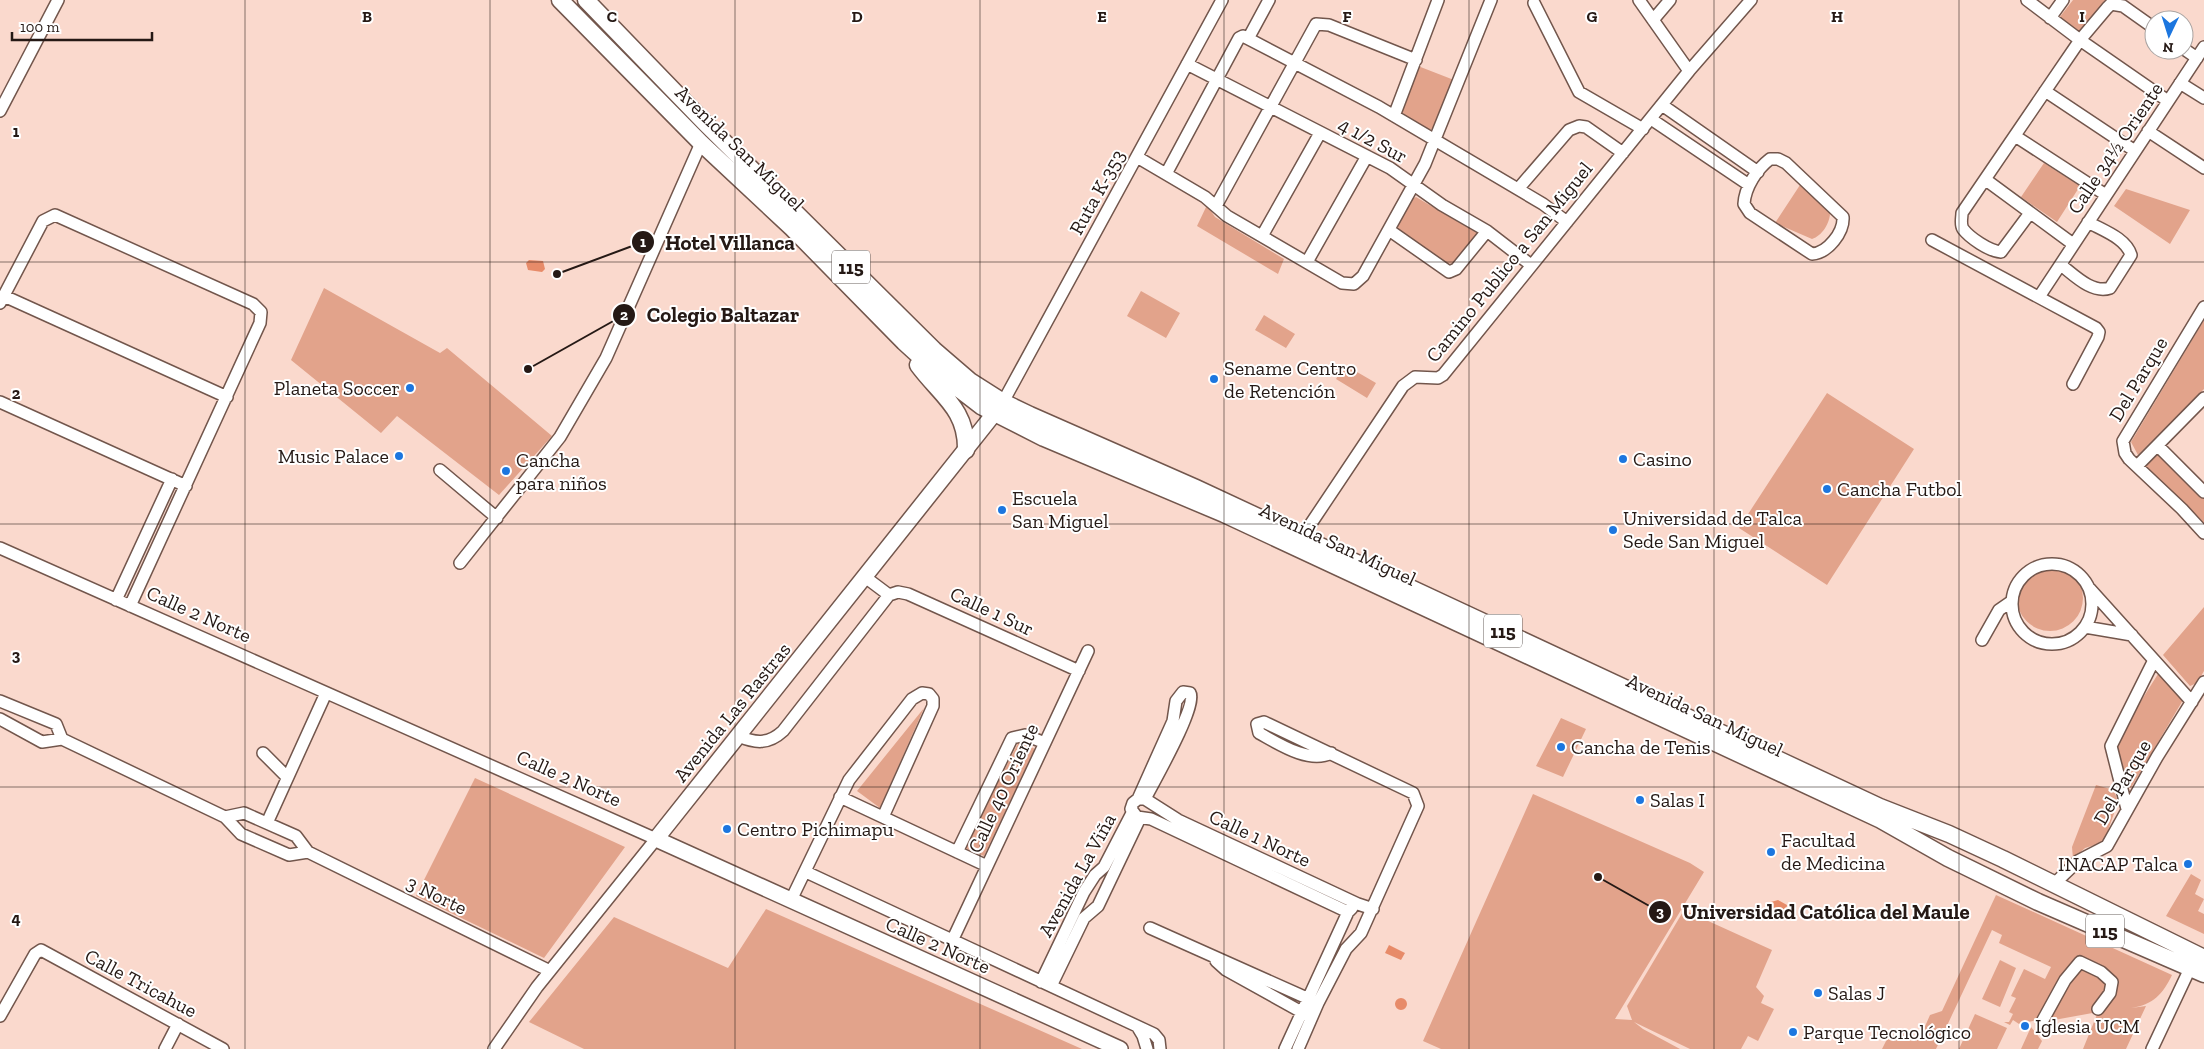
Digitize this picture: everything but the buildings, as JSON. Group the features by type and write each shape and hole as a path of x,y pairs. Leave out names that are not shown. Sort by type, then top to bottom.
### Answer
{"highway":[{"name":"Avenida San Miguel","path":"560,0 701,143 792,228 904,342 938,373 981,406 999,408 1302,537 1880,807 1949,834 2055,883 2199,963"},
{"name":"Avenida San Miguel","path":"586,0 705,122 934,350 999,408 1044,438 1224,514 1881,820 1948,858 2038,902 2199,963"},
{"path":"701,143 705,122"},
{"path":"904,342 925,375 959,414 966,434 966,450"},
{"path":"1991,879 1993,869 2003,859"},
{"path":"2038,902 2046,897 2055,883"}],"main road":[{"name":"Avenida Las Rastras","path":"656,839 999,408"},
{"name":"Calle 2 Norte","path":"656,839 1120,1049"}],"street":[{"path":"0,111 58,0"},
{"name":"Ruta K-353","path":"999,408 1222,0"},
{"path":"1249,37 1269,0"},
{"path":"1394,116 1438,0"},
{"path":"1137,157 1205,197 1228,216 1262,236 1345,284 1354,284 1363,276 1414,185 1436,140 1490,0"},
{"path":"1639,0 1690,71"},
{"path":"1653,20 1670,0"},
{"name":"Camino Publico a San Miguel","path":"1302,537 1403,386 1415,377 1440,377 1642,129 1751,0"},
{"path":"2027,0 2080,40 2168,101"},
{"path":"2050,18 2064,0"},
{"path":"1534,3 1579,92 1642,129"},
{"path":"2030,213 2000,252 1993,251 1964,229 1961,223 1962,213 2045,90 2080,40 2111,4 2123,6 2144,21"},
{"path":"1216,206 1316,24 1329,25 1416,60"},
{"path":"1166,174 1216,79 1239,38 1243,36 1249,37 1436,140 1543,204 1567,222"},
{"name":"Calle 34½ Oriente","path":"2039,297 2204,47"},
{"name":"4 1/2 Sur","path":"1187,64 1390,168 1442,205 1487,231 1531,265"},
{"path":"2180,83 2204,98"},
{"path":"2045,90 2136,151"},
{"path":"1662,105 1758,172"},
{"path":"1651,119 1749,185"},
{"path":"1518,189 1569,130 1579,126 1586,127 1623,153"},
{"path":"2148,131 2204,168"},
{"path":"1262,236 1320,133"},
{"path":"2015,136 2106,195"},
{"path":"460,563 560,437 606,358 701,143"},
{"path":"1307,262 1367,156"},
{"path":"1770,159 1778,159 1786,163 1836,210 1842,217 1843,224 1832,243 1825,250 1812,254 1750,213 1744,204 1749,185 1758,172 1770,159"},
{"path":"1986,180 2074,244"},
{"path":"130,606 227,397 262,315 259,308 79,224 58,215 45,218 2,299 227,397"},
{"path":"2061,265 2093,288 2104,290 2110,288 2131,255 2129,249 2122,242 2088,222"},
{"path":"1389,230 1449,272 1456,269 1487,231"},
{"path":"1932,240 2096,328 2099,332 2073,384"},
{"name":"Del Parque","path":"2204,307 2124,436 2125,453 2204,533"},
{"path":"2137,466 2204,398"},
{"path":"0,402 186,486"},
{"path":"2158,446 2204,492"},
{"path":"440,470 497,518"},
{"path":"116,600 172,479"},
{"name":"Calle 2 Norte","path":"0,548 656,839"},
{"path":"2090,589 2092,608 2086,627 2070,640 2049,644 2039,642 2026,633 2016,621 2012,601 2014,590 2026,573 2046,564 2068,566 2085,580 2090,589 2192,702"},
{"path":"738,736 760,743 778,736 889,595 864,577"},
{"name":"Calle 1 Sur","path":"889,595 898,592 908,594 1079,671"},
{"path":"1982,640 1999,610 2005,603 2012,601"},
{"path":"2086,627 2132,635"},
{"name":"Calle 40 Oriente","path":"952,941 1088,651"},
{"path":"2127,809 2111,746 2154,660"},
{"name":"Del Parque","path":"2055,883 2078,861 2107,846 2127,809 2204,682"},
{"path":"267,823 326,692"},
{"name":"Avenida La Viña","path":"1183,692 1190,692 1192,699 1183,724 1144,800 1173,721 1177,698 1183,692"},
{"path":"791,900 849,780 912,699 922,693 926,693 931,696 933,706 882,817"},
{"name":"3 Norte","path":"0,701 56,724 62,739"},
{"name":"3 Norte","path":"0,719 42,742 62,739 225,817 241,834 288,855 308,852"},
{"path":"1285,1049 1301,1012 1313,1000 1346,949 1361,933 1418,810 1418,801 1413,793 1331,753 1264,722 1257,724 1259,733 1308,756 1322,757 1331,753"},
{"path":"957,852 1012,738 1025,735 1045,744"},
{"path":"263,753 287,778"},
{"path":"840,797 987,866"},
{"path":"1144,800 1149,812 1139,816 1133,803 1144,800"},
{"name":"Calle 1 Norte","path":"1144,800 1178,820 1358,904 1372,908"},
{"name":"3 Norte","path":"225,817 244,814 296,836 308,852 550,971"},
{"name":"Avenida La Viña","path":"1046,984 1080,925 1101,900 1139,816"},
{"name":"Avenida La Viña","path":"1046,984 1084,892 1095,875 1104,867 1139,816"},
{"name":"Calle 1 Norte","path":"1139,816 1348,912"},
{"name":"Avenida Las Rastras","path":"494,1049 550,971 656,839"},
{"name":"Calle 2 Norte","path":"806,872 1154,1034 1159,1040 1160,1049"},
{"path":"1298,1049 1312,1018 1313,1000 1334,945 1348,912 1358,904"},
{"path":"1150,928 1313,1000"},
{"path":"1334,945 1346,949"},
{"name":"Calle Tricahue","path":"0,1016 35,954 41,950 223,1049"},
{"path":"1212,956 1226,970 1312,1018"},
{"path":"2043,1020 2065,980 2080,962 2101,972 2112,982 2110,993 2098,1009"},
{"path":"2152,1049 2199,963"},
{"path":"166,1049 178,1024"},
{"path":"1136,1026 1143,1036 1147,1049"}],"shaded area":[{"path":"2073,0 2110,0 2083,36 2059,18"},
{"path":"1418,66 1454,80 1436,127 1429,130 1405,116 1402,111"},
{"path":"2044,163 2080,186 2057,222 2021,197"},
{"path":"1800,185 1830,213 1825,229 1812,239 1775,223"},
{"path":"2126,189 2190,210 2170,244 2114,206"},
{"path":"1416,197 1477,233 1477,237 1456,262 1447,264 1398,233 1397,228 1412,199"},
{"path":"1207,205 1215,217 1284,259 1278,274 1197,226"},
{"path":"529,260 543,261 545,269 542,272 528,270 526,263"},
{"name":"Planeta Soccer","path":"324,288 440,353 447,348 552,436 499,495 397,416 381,433 291,360"},
{"path":"1141,291 1180,313 1166,338 1127,316"},
{"path":"1264,315 1295,334 1286,348 1255,330"},
{"path":"2204,320 2204,389 2138,455 2131,442"},
{"path":"1345,365 1376,383 1367,398 1336,379"},
{"name":"Cancha Futbol","path":"1827,393 1914,449 1827,585 1739,528"},
{"path":"2157,452 2204,496 2204,527 2145,466"},
{"path":"2050,565 2063,568 2073,575 2080,585 2083,598 2080,611 2073,621 2063,628 2050,631 2037,628 2027,621 2020,611 2017,598 2020,585 2027,575 2037,568"},
{"path":"2204,607 2204,671 2197,683 2190,686 2163,655"},
{"path":"2158,674 2183,700 2131,788 2125,785 2117,750 2117,739"},
{"path":"924,708 880,808 857,791"},
{"name":"Cancha de Tenis","path":"1561,718 1586,729 1563,777 1536,766"},
{"path":"1019,741 1035,749 984,856 965,848"},
{"path":"475,778 625,847 544,958 416,896"},
{"path":"2096,785 2114,790 2118,802 2104,842 2085,848 2073,859 2072,847"},
{"path":"1533,794 1690,863 1704,872 1615,1019 1632,1020 1627,1006 1684,910 1772,950 1756,987 1764,996 1761,1003 1774,1009 1758,1041 1748,1036 1741,1049 1690,1049 1634,1022 1680,1049 1441,1049 1423,1041"},
{"path":"2191,874 2201,880 2195,894 2204,899 2198,911 2204,914 2204,934 2166,916"},
{"path":"1996,895 2172,975 2165,988 2156,998 2131,1008 2146,1006 2126,1049 2083,1049 2098,1012 2043,1022 2042,1019 2019,1024 2013,1020 2010,1025 2004,1022 2009,1022 2013,1014 2009,1012 2016,998 2011,996 2024,969 2045,979 2051,967 1999,943 2002,935 1992,930 1936,1049 1882,1049 1887,1039 1896,1039 1902,1032 1919,1040 1930,1015 1942,1011"},
{"path":"1778,900 1787,905 1786,911 1774,912 1770,908 1771,902"},
{"path":"766,909 1082,1049 584,1049 529,1022 614,917 728,968"},
{"path":"1389,945 1405,953 1401,960 1385,953"},
{"path":"2000,960 2016,968 2000,1007 1982,999"},
{"path":"1403,998 1406,999 1406,1009 1399,1010 1396,1009 1395,1002 1396,999"},
{"path":"1975,1014 2007,1028 1997,1049 1959,1049"},
{"path":"2031,1027 2042,1041 2038,1049 2021,1049"}],"place":[{"name":"Hotel Villanca","path":"557,274"},
{"name":"Colegio Baltazar","path":"528,369"},
{"name":"Sename Centro de Retención","path":"1214,379"},
{"name":"Planeta Soccer","path":"410,388"},
{"name":"Music Palace","path":"399,456"},
{"name":"Casino","path":"1623,459"},
{"name":"Cancha para niños","path":"506,471"},
{"name":"Cancha Futbol","path":"1827,489"},
{"name":"Escuela San Miguel","path":"1002,510"},
{"name":"Universidad de Talca Sede San Miguel","path":"1613,530"},
{"name":"Cancha de Tenis","path":"1561,747"},
{"name":"Salas I","path":"1640,800"},
{"name":"Centro Pichimapu","path":"727,829"},
{"name":"Facultad de Medicina","path":"1771,852"},
{"name":"INACAP Talca","path":"2188,864"},
{"name":"Universidad Católica del Maule","path":"1598,877"},
{"name":"Salas J","path":"1818,993"},
{"name":"Iglesia UCM","path":"2025,1026"},
{"name":"Parque Tecnológico","path":"1793,1032"}]}
